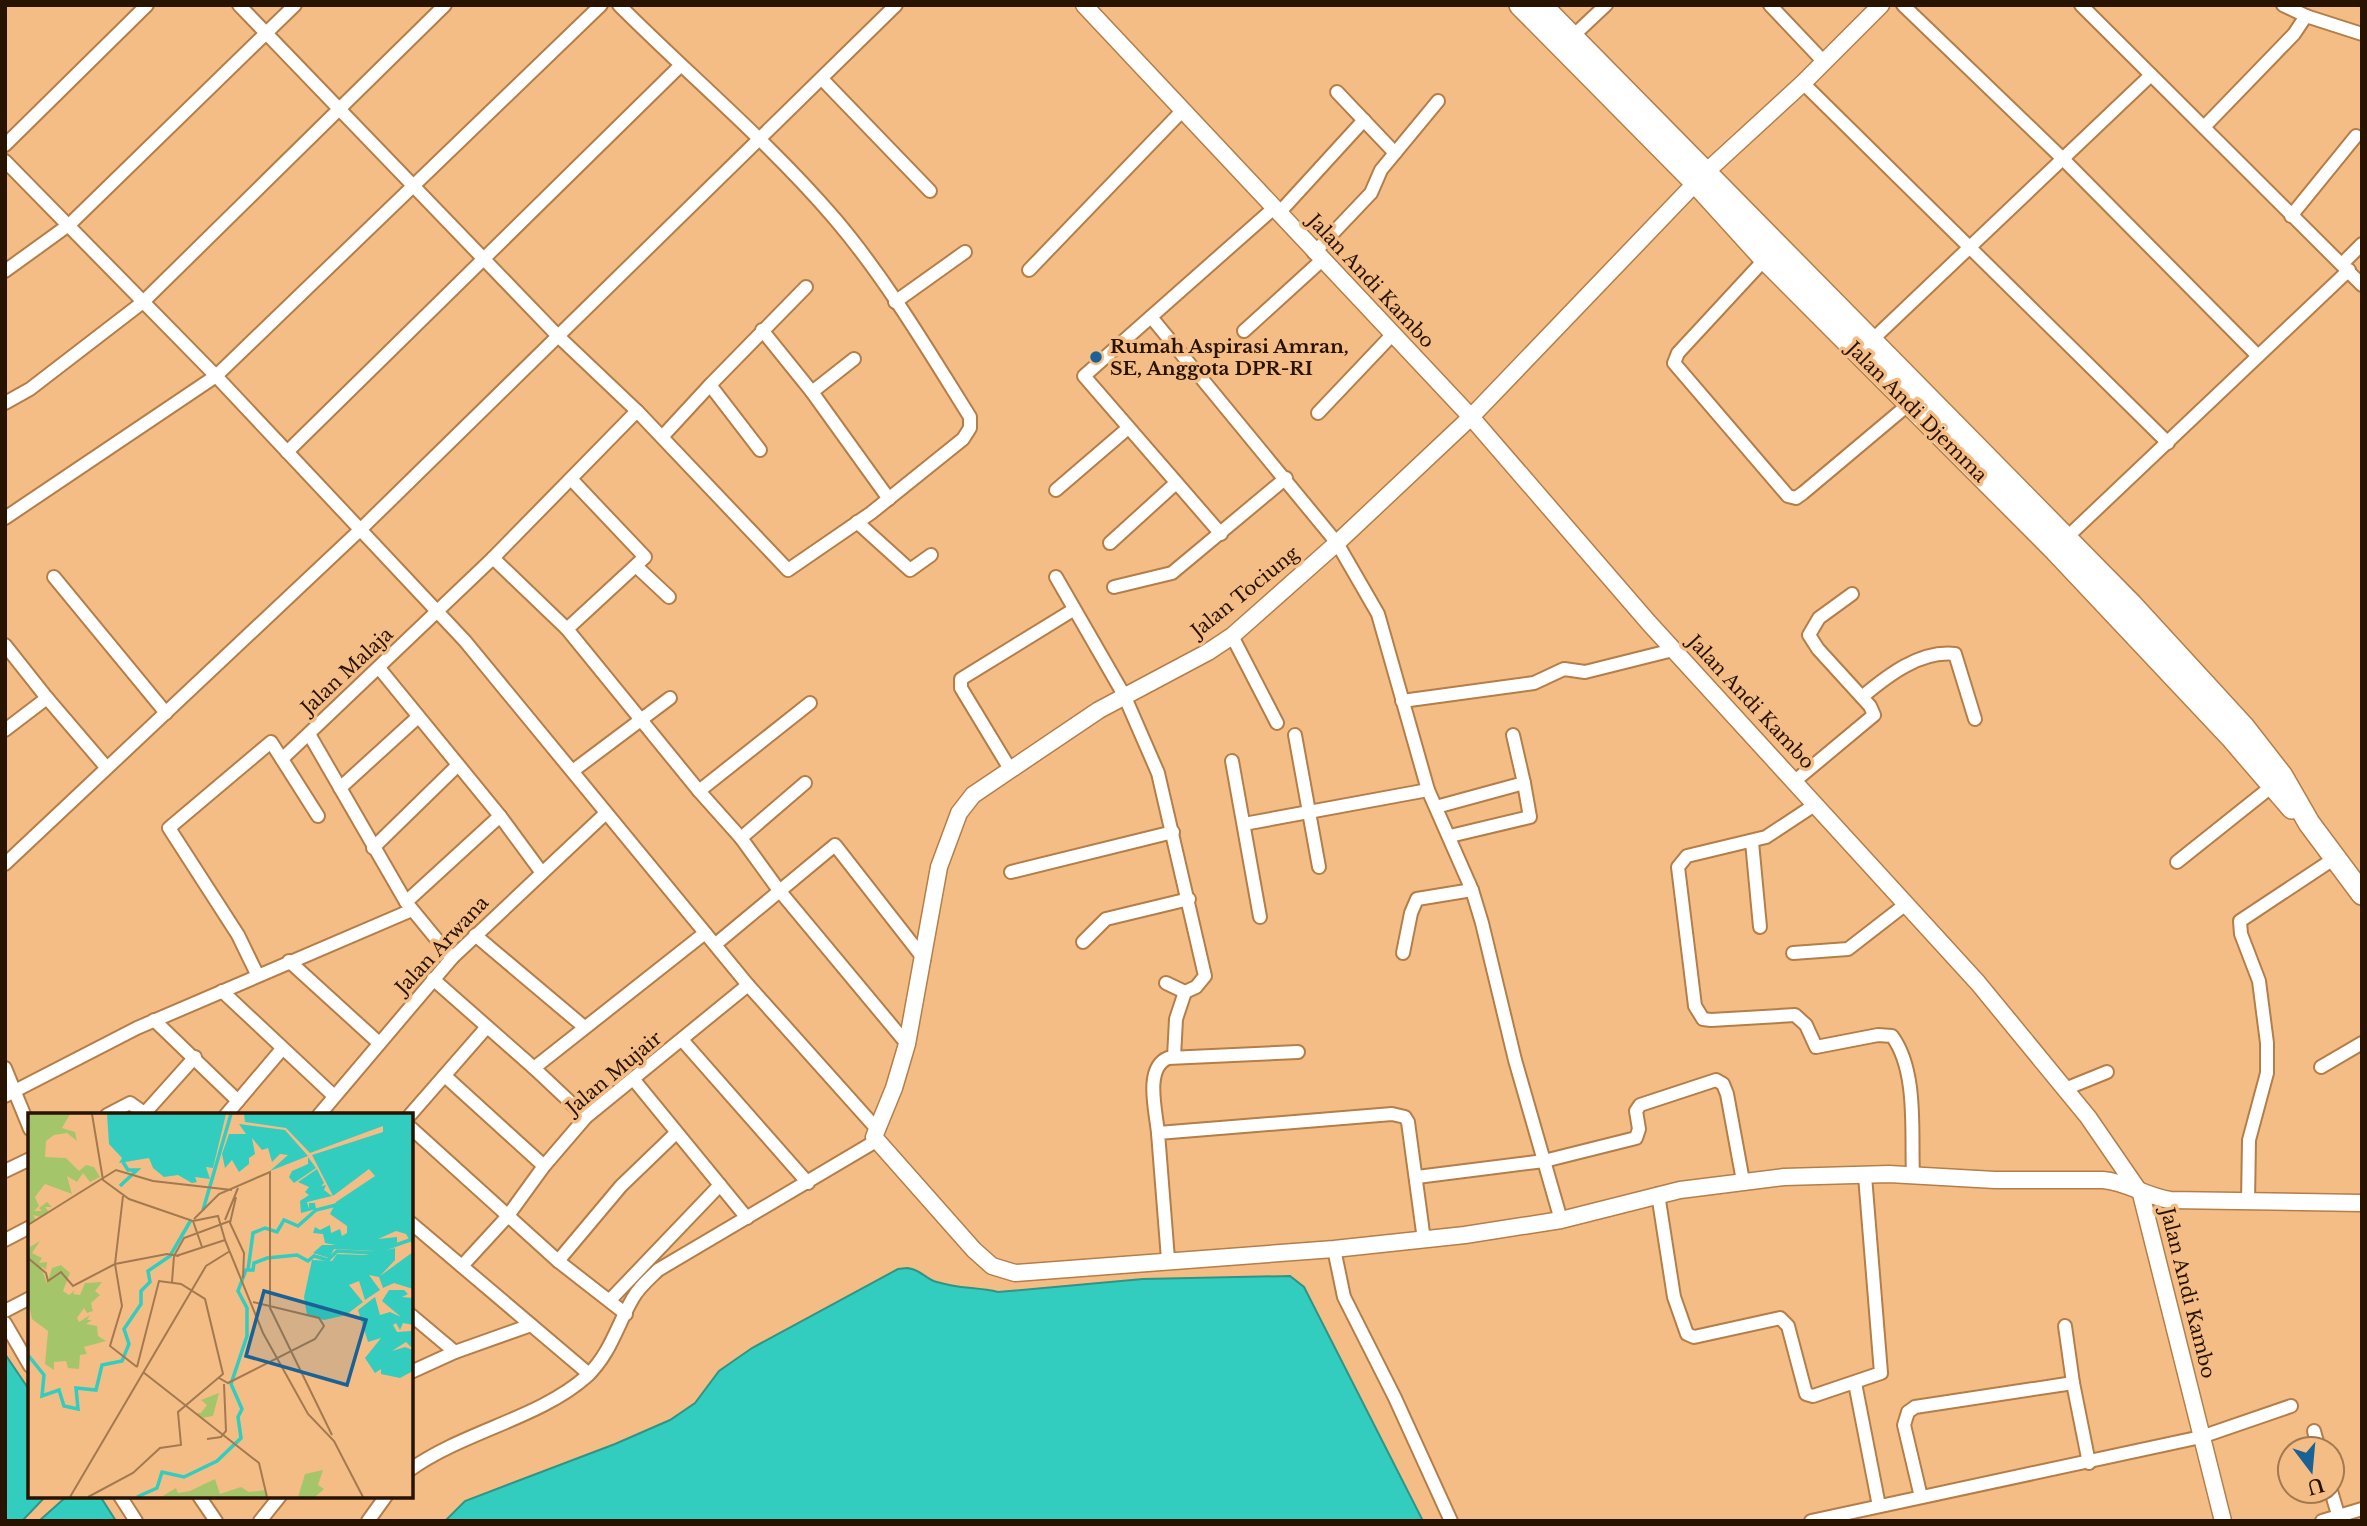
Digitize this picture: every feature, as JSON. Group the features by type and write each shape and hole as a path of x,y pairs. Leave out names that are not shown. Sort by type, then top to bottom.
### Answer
{"highway":[{"name":"Jalan Andi Djemma","path":"1520,5 1871,341 2295,794 2309,823"},
{"name":"Jalan Andi Djemma","path":"1541,5 1573,36 1701,178 1765,259 1909,404 2060,544"},
{"name":"Jalan Andi Djemma","path":"2237,731 2271,787 2309,823 2362,894"}],"street":[{"path":"5,145 147,5"},
{"path":"239,5 558,336 637,411 788,570 889,499 963,439 971,422 895,302 836,221 760,139 680,66 619,5"},
{"path":"5,271 70,224 296,5"},
{"path":"5,403 30,389 143,302 445,5"},
{"path":"5,518 216,376 601,5"},
{"path":"5,864 360,529 896,5"},
{"name":"Jalan Andi Kambo","path":"1084,5 1471,417 1674,650 1796,780 1978,983 2065,1089 2141,1194 2224,1521"},
{"path":"1573,36 1606,5"},
{"path":"1770,5 1824,62"},
{"name":"Jalan Tociung","path":"877,1137 907,1044 939,867 949,834 959,813 973,795 1124,695 1208,652 1232,636 1337,543 1471,417 1701,178 1804,83 1881,5"},
{"path":"1903,5 2064,159 2258,356"},
{"path":"2081,5 2362,285"},
{"path":"2283,5 2306,16 2362,34"},
{"path":"2205,126 2294,34 2306,16"},
{"path":"287,452 680,66"},
{"path":"1871,341 2151,75"},
{"path":"822,79 930,191"},
{"path":"1804,83 1968,249 2168,443"},
{"path":"1337,92 1395,153"},
{"path":"1244,331 1318,256 1371,193 1378,173 1438,101"},
{"path":"1029,270 1183,110"},
{"path":"1221,534 1127,429 1084,376 1277,211 1364,120"},
{"path":"2291,216 2356,135"},
{"path":"5,161 70,224 438,611 574,770 606,813 705,933 717,943 748,985 892,1157 974,1250 1002,1271 1015,1273 1424,1240 1561,1220 1658,1194 1743,1181 1817,1175 2119,1181 2141,1194 2170,1200 2362,1203"},
{"path":"2060,544 2258,356 2345,267 2362,244"},
{"path":"895,302 965,252"},
{"path":"1765,259 1678,353 1674,363 1788,496 1796,498 1803,493 1909,404"},
{"path":"662,438 762,330 806,287"},
{"path":"1151,317 1337,543 1378,614 1428,790 1472,890 1561,1220"},
{"path":"762,330 812,391 889,499"},
{"path":"1318,413 1392,335"},
{"path":"812,391 854,359"},
{"path":"710,385 760,450"},
{"name":"Jalan Malaja","path":"282,759 493,558 637,411"},
{"path":"1056,490 1127,429"},
{"path":"1114,587 1172,573 1286,478"},
{"path":"567,629 645,558 571,479"},
{"path":"1110,544 1176,483"},
{"path":"857,522 910,570 931,555"},
{"path":"493,558 567,629 699,791 741,838 778,889 907,1044"},
{"path":"637,567 669,597"},
{"path":"54,577 166,713"},
{"path":"1056,577 1124,695 1158,774 1173,832 1205,976 1196,987 1185,992 1176,1019 1174,1057"},
{"path":"1796,780 1874,715 1809,635 1819,618 1852,594"},
{"path":"1010,769 961,688 961,679 1073,610"},
{"path":"1232,636 1277,723"},
{"path":"5,645 106,767"},
{"path":"1402,701 1534,682 1564,669 1585,672 1674,650"},
{"path":"1862,697 1895,670 1944,654 1955,654 1975,719"},
{"path":"379,668 500,816 542,873"},
{"path":"5,730 47,698"},
{"path":"574,770 670,698"},
{"path":"699,791 810,703"},
{"path":"340,788 418,717"},
{"path":"309,733 373,848 409,906 452,958"},
{"path":"1296,735 1319,867"},
{"path":"1450,836 1530,817 1513,735"},
{"path":"257,974 238,935 169,828 269,742 317,816"},
{"path":"1232,761 1261,917"},
{"path":"373,848 458,765"},
{"path":"741,838 805,783"},
{"path":"1436,807 1524,783"},
{"path":"2177,862 2271,787"},
{"path":"1244,824 1428,790"},
{"path":"1816,804 1766,837 1687,856 1678,867 1678,886 1699,1015 1712,1020 1795,1015 1807,1025 1816,1047 1878,1035 1892,1035 1901,1050 1908,1088 1913,1175"},
{"name":"Jalan Arwana","path":"321,1113 452,958 606,813"},
{"path":"10,1093 154,1020 409,906 500,816"},
{"path":"1012,872 1173,832"},
{"path":"1752,842 1760,927"},
{"path":"717,943 778,889 836,846 924,959"},
{"path":"2248,1202 2249,1140 2267,1073 2267,1043 2259,981 2241,934 2240,921 2335,858"},
{"path":"1403,953 1411,913 1417,899 1472,890"},
{"path":"1083,942 1106,919 1189,899"},
{"path":"1793,953 1848,949 1906,904"},
{"path":"534,1068 583,1026 705,933"},
{"path":"475,935 583,1026"},
{"path":"289,961 379,1043"},
{"path":"433,979 586,1117"},
{"path":"1166,983 1185,992"},
{"name":"Jalan Mujair","path":"462,1266 507,1217 544,1166 586,1117 683,1041 748,985"},
{"path":"222,991 334,1096"},
{"path":"154,1020 238,1101"},
{"path":"412,1113 486,1028"},
{"path":"683,1041 808,1183"},
{"path":"2321,1067 2362,1042"},
{"path":"228,1113 282,1049"},
{"path":"1168,1259 1155,1067 1160,1061 1174,1057 1298,1052"},
{"path":"145,1113 195,1057"},
{"path":"5,1068 10,1093 28,1125"},
{"path":"2065,1089 2107,1072"},
{"path":"445,1076 544,1166"},
{"path":"634,1080 747,1218"},
{"path":"1417,1177 1544,1161 1636,1138 1639,1129 1636,1111 1640,1105 1716,1080 1727,1094 1743,1181"},
{"path":"111,1113 130,1103 143,1113"},
{"path":"1158,1133 1398,1114 1408,1122 1424,1240"},
{"path":"413,1130 507,1217 626,1314"},
{"path":"558,1261 621,1186 676,1133"},
{"path":"413,1468 438,1451 560,1397 589,1374 610,1349 633,1298 658,1270 808,1183 877,1137"},
{"path":"5,1171 28,1160"},
{"path":"1658,1194 1674,1297 1687,1334 1694,1337 1780,1318 1788,1326 1806,1394 1813,1396 1881,1373 1865,1176"},
{"path":"610,1300 720,1185"},
{"path":"413,1225 589,1374"},
{"path":"5,1240 28,1228"},
{"path":"1334,1249 1343,1297 1395,1398 1451,1521"},
{"path":"5,1311 28,1299"},
{"path":"413,1317 455,1352"},
{"path":"5,1323 28,1363"},
{"path":"413,1372 455,1352 531,1325"},
{"path":"2065,1326 2073,1383 2090,1463"},
{"path":"1855,1383 1879,1506"},
{"path":"1921,1497 1905,1425 1908,1412 1915,1407 2073,1383"},
{"path":"1811,1521 2201,1437 2291,1406"},
{"path":"2314,1431 2315,1435"},
{"path":"121,1498 136,1521"},
{"path":"200,1498 216,1521"},
{"path":"260,1521 278,1498"},
{"path":"368,1521 385,1498"},
{"path":"2322,1521 2362,1509"}],"water":[{"path":"898,1269 916,1270 933,1281 998,1292 1143,1279 1290,1276 1304,1287 1423,1521 445,1521 465,1501 615,1444 670,1420 695,1403 719,1371 752,1348"},
{"path":"5,1354 28,1388 28,1498 44,1498 22,1521 5,1521"},
{"path":"65,1498 101,1498 116,1521 39,1521"}],"place":[{"name":"Rumah Aspirasi Amran, SE, Anggota DPR-RI","path":"1096,357"}]}
